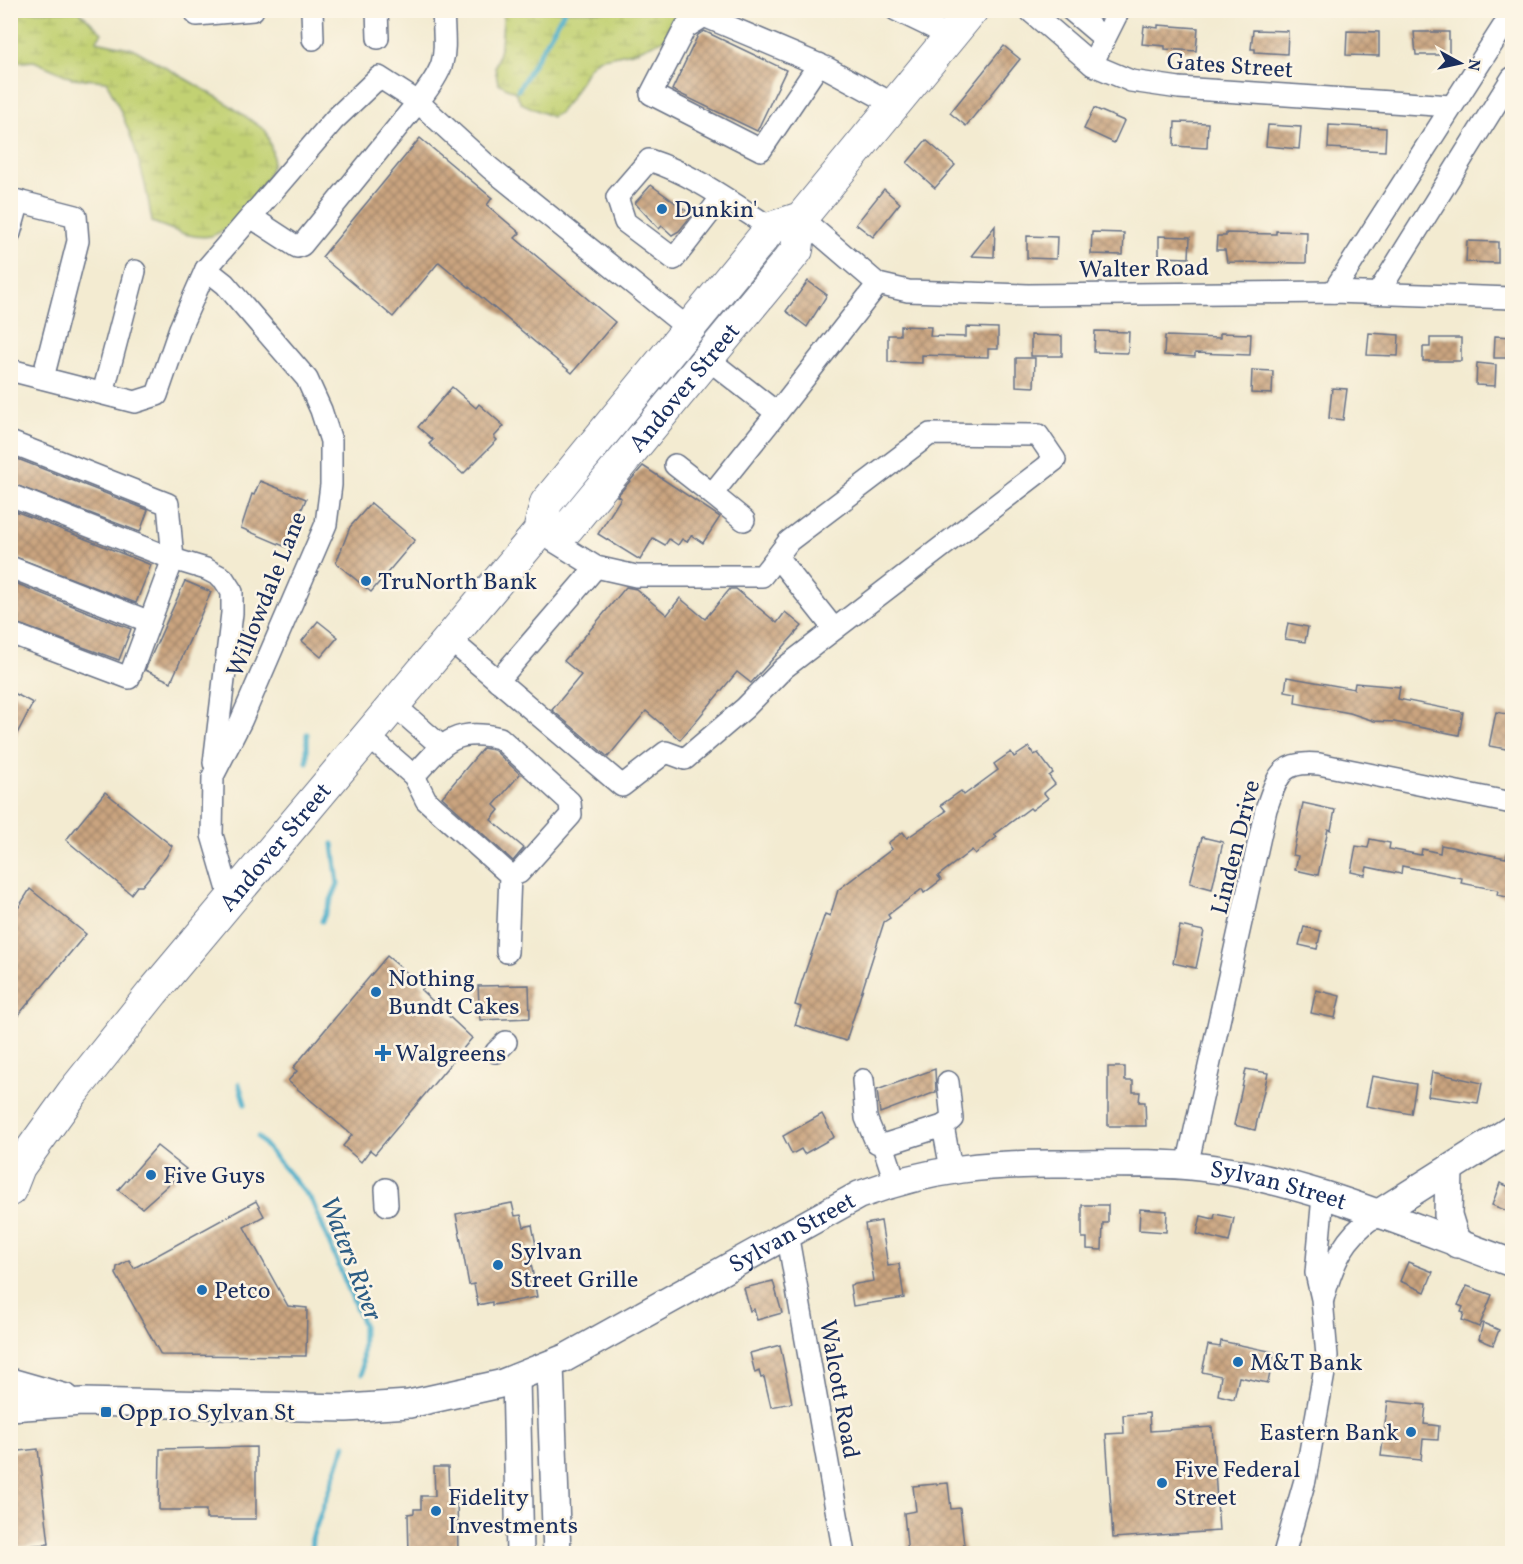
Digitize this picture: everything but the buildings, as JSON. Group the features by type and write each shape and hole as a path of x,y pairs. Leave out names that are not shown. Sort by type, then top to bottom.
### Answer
{"highway":[{"path":"771,228 801,218 972,10"},
{"name":"Andover Street","path":"539,532 567,529 797,250 801,218"},
{"name":"Andover Street","path":"13,1177 107,1048 539,532 546,503 771,228"}],"main road":[{"path":"1376,1215 1512,1129"},
{"name":"Sylvan Street","path":"14,1409 82,1402 345,1408 409,1404 462,1392 516,1378 550,1365 859,1195 895,1181 951,1169 1006,1163 1187,1166 1274,1182 1323,1196 1512,1263"},
{"path":"1449,1169 1448,1215 1457,1244"},
{"path":"550,1365 557,1554"},
{"path":"516,1378 520,1554"},
{"name":"Sylvan Street","path":"10,1382 82,1402"},
{"path":"462,1392 491,1404 517,1420"}],"street":[{"path":"195,10 197,15 253,10"},
{"path":"312,10 313,39"},
{"path":"377,10 378,38"},
{"path":"251,217 297,247 302,245 439,75 445,57 443,10"},
{"path":"896,10 950,36"},
{"name":"Gates Street","path":"1029,10 1092,63 1114,76 1131,81 1179,88 1452,106"},
{"path":"1071,10 1104,38"},
{"path":"1092,63 1119,10"},
{"path":"1333,292 1512,13"},
{"path":"819,64 761,150 651,94 685,28 704,16 819,64 895,105"},
{"path":"10,370 135,402 157,395 180,328 206,268 334,120 379,77 418,102 490,168 689,329"},
{"path":"1378,293 1512,78"},
{"path":"722,197 674,259 626,222 617,197 649,160 678,170 722,197 771,228"},
{"path":"10,233 15,200 76,216 78,241 43,378"},
{"name":"Walter Road","path":"801,218 878,284 908,291 1028,295 1333,292 1512,298"},
{"name":"Willowdale Lane","path":"206,268 225,284 307,380 321,410 331,441 331,485 326,524 241,721 213,776 212,835 231,900"},
{"path":"103,393 135,271"},
{"path":"712,494 878,284"},
{"path":"708,359 777,413"},
{"path":"449,639 622,786 666,752 685,759 746,708 784,668 1055,460 1038,435 930,434 789,541 762,576 636,576 596,567 539,532"},
{"path":"10,442 168,504 173,559 129,678 10,633"},
{"path":"675,465 744,520"},
{"path":"10,495 173,559 206,569 223,578 232,592 232,613 213,776"},
{"path":"777,556 834,629"},
{"path":"10,567 150,622"},
{"path":"498,681 596,567"},
{"path":"394,705 441,746"},
{"path":"414,776 441,746 457,736 487,735 500,738 570,802 571,815 519,873 510,875"},
{"path":"368,736 414,776 426,800 510,875"},
{"name":"Linden Drive","path":"1187,1166 1266,809 1277,777 1288,767 1303,763 1319,764 1512,803"},
{"path":"507,952 510,875"},
{"path":"863,1080 866,1118 876,1142 883,1145 943,1126 952,1119 948,1082"},
{"path":"943,1126 951,1169"},
{"path":"883,1145 895,1181"},
{"path":"1284,1554 1305,1480 1323,1392 1327,1356 1322,1299 1316,1273 1323,1196"},
{"path":"1322,1299 1343,1246 1357,1228 1376,1215"},
{"name":"Walcott Road","path":"788,1233 844,1554"}],"green space":[{"path":"11,11 79,11 102,33 96,41 134,49 222,100 266,131 273,155 271,168 259,191 240,215 220,232 204,237 189,235 152,222 135,149 106,81 72,78 34,61 11,63"},
{"path":"504,11 703,11 680,32 637,51 598,59 589,67 571,98 559,113 552,117 521,103 515,92 498,83 495,67 501,45"},
{"path":"703,11 751,11 738,14"}],"waterway":[{"name":"Waters River","path":"518,90 565,10"},
{"name":"Waters River","path":"307,734 307,762"},
{"name":"Waters River","path":"322,921 338,884 333,844"},
{"name":"Waters River","path":"239,1084 245,1104"},
{"name":"Waters River","path":"258,1137 312,1201 363,1324 362,1374"},
{"name":"Waters River","path":"311,1554 312,1538 345,1445"}],"place":[{"name":"Dunkin'","path":"662,209"},
{"name":"TruNorth Bank","path":"366,581"},
{"name":"Nothing Bundt Cakes","path":"376,992"},
{"name":"Walgreens","path":"383,1053"},
{"name":"Five Guys","path":"151,1175"},
{"name":"Sylvan Street Grille","path":"498,1265"},
{"name":"Petco","path":"202,1290"},
{"name":"M&T Bank","path":"1238,1362"},
{"name":"Opp 10 Sylvan St","path":"106,1412"},
{"name":"Eastern Bank","path":"1411,1432"},
{"name":"Five Federal Street","path":"1162,1483"},
{"name":"Fidelity Investments","path":"436,1511"}]}
